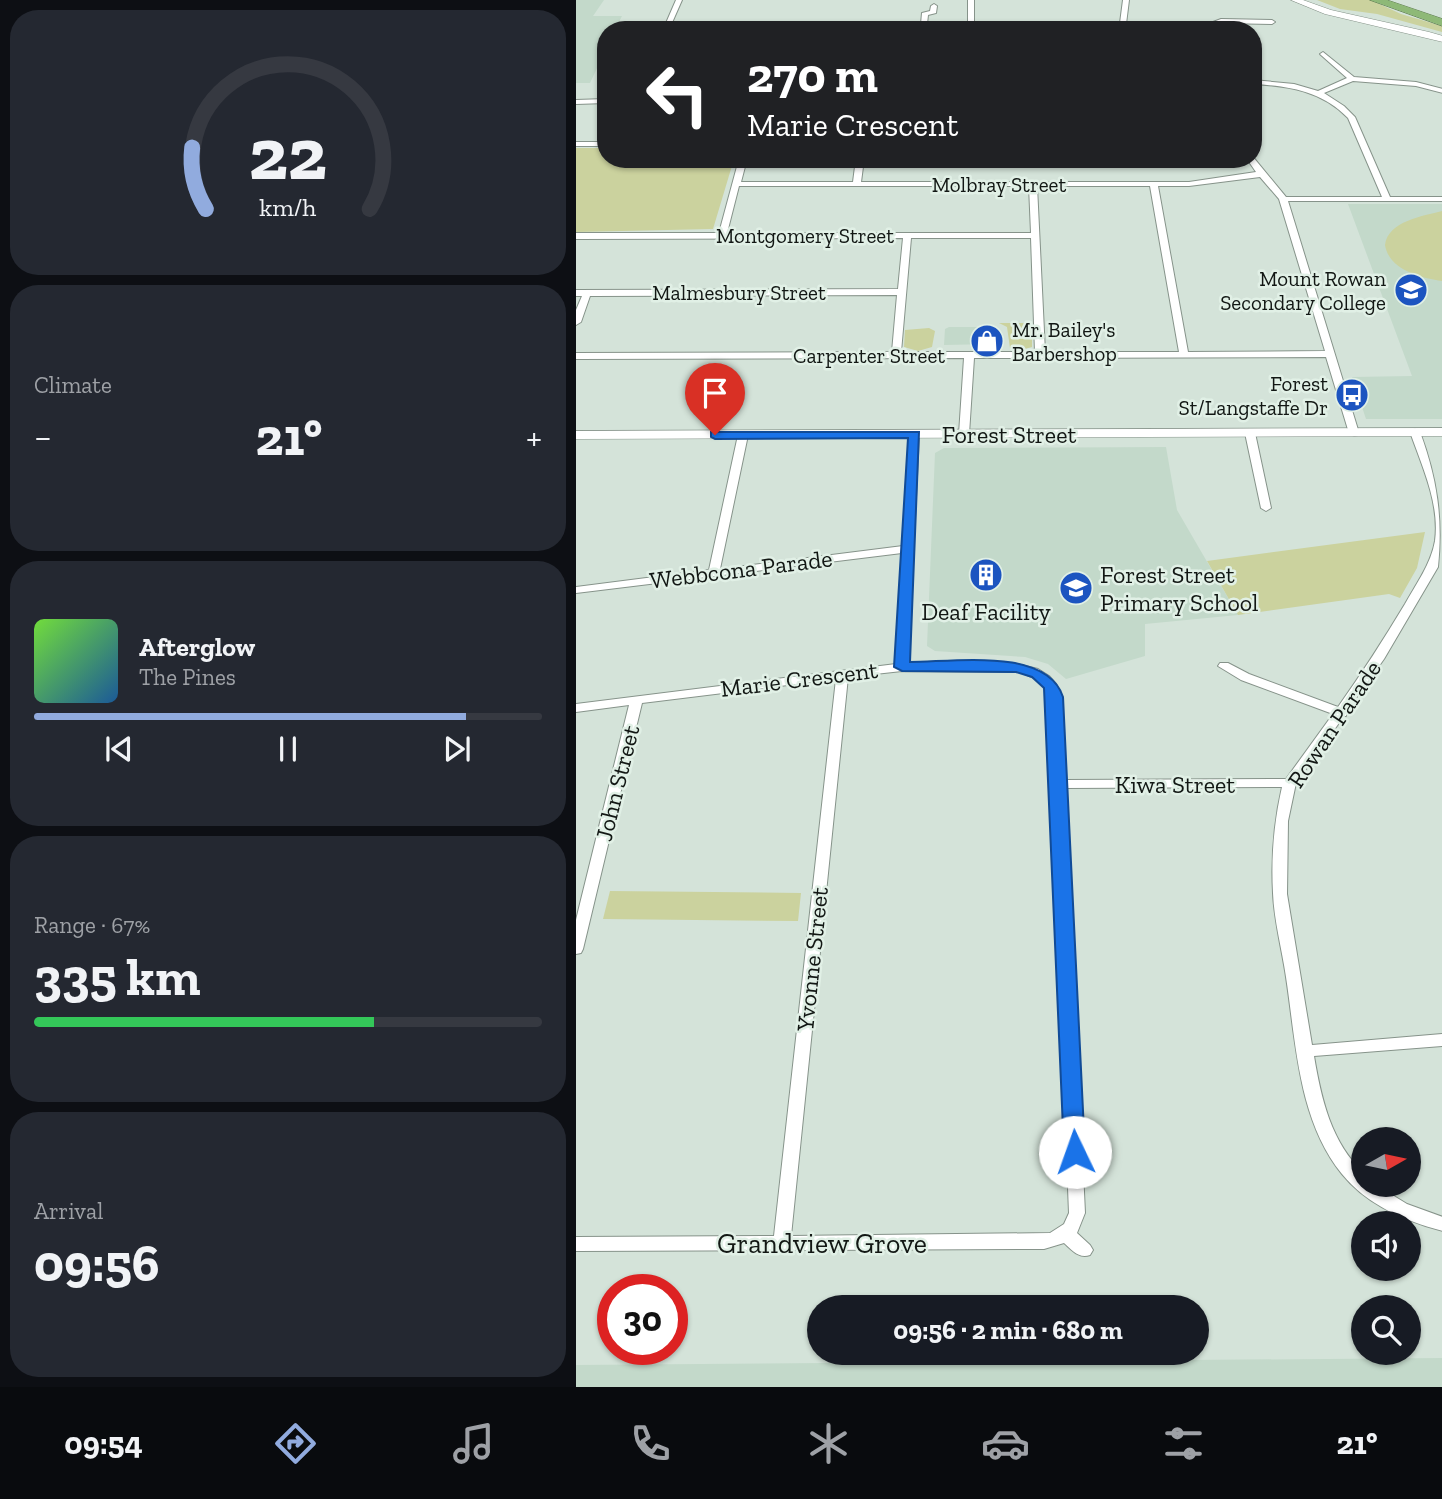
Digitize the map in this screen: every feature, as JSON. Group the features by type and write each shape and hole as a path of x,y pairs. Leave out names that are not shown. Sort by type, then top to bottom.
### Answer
{"highway":[{"path":"1379,0 1410,14 1442,23"}],"street":[{"path":"670,21 679,0"},
{"path":"970,21 971,0"},
{"path":"1123,21 1126,0"},
{"path":"1296,0 1442,39"},
{"path":"1305,0 1318,8"},
{"path":"924,21 925,13 934,13 934,6"},
{"path":"1262,22 1272,22"},
{"path":"1323,54 1352,79"},
{"path":"1319,93 1352,79 1416,84 1442,91"},
{"path":"1262,83 1295,86 1319,93 1342,106 1351,117 1386,199"},
{"path":"576,102 597,102"},
{"path":"576,144 597,144"},
{"path":"722,236 740,168"},
{"path":"857,184 859,168"},
{"path":"1257,168 1275,186 1283,200 1354,433"},
{"name":"Molbray Street","path":"736,184 1209,183 1261,174"},
{"path":"1033,184 1040,355"},
{"path":"1154,184 1184,354"},
{"path":"1283,200 1442,199"},
{"path":"896,355 907,235"},
{"name":"Montgomery Street","path":"576,236 1035,235"},
{"name":"Malmesbury Street","path":"576,293 902,292"},
{"path":"576,322 587,293"},
{"name":"Carpenter Street","path":"576,356 1330,354"},
{"path":"964,434 969,355"},
{"name":"Rowan Parade","path":"1351,1173 1329,1138 1313,1097 1280,894 1281,821 1290,783 1342,713 1437,568 1440,512 1415,432"},
{"name":"Forest Street","path":"576,435 1442,432"},
{"path":"1250,433 1266,508"},
{"path":"714,573 743,435"},
{"path":"902,667 909,567 906,549 914,435"},
{"name":"Webbcona Parade","path":"576,590 906,549"},
{"path":"1224,666 1245,677 1342,713"},
{"name":"Marie Crescent","path":"576,708 902,667 1018,667 1045,678 1055,697 1077,1205 1074,1225 1066,1234"},
{"name":"Yvonne Street","path":"782,1243 842,675"},
{"name":"John Street","path":"576,949 637,699"},
{"name":"Kiwa Street","path":"1059,785 1290,783"},
{"path":"1305,1051 1442,1040"},
{"name":"Rowan Parade","path":"1378,1197 1409,1215 1442,1224"},
{"path":"1066,1234 1084,1250"},
{"name":"Grandview Grove","path":"576,1244 1037,1242 1050,1241 1066,1234"}],"shaded area":[{"path":"576,0 604,0 593,16 622,16 620,21 597,21 597,68 590,83 576,83"},
{"name":"Mount Rowan Secondary College","path":"1348,204 1442,204 1442,419 1366,419 1352,377 1412,376"},
{"path":"988,327 993,329 993,344 944,345 945,329"},
{"name":"Forest Street Primary School","path":"1166,447 1177,510 1238,615 1145,624 1145,656 1066,679 1048,664 1025,657 935,651 927,646 935,453 944,448"},
{"path":"1421,1358 1442,1358 1442,1387 576,1387 576,1365 1209,1365 1209,1360 1351,1359 1351,1365 1421,1365"}],"green space":[{"path":"1317,0 1371,0 1401,14 1442,26 1442,32 1377,14 1340,9"},
{"path":"576,148 597,148 597,168 731,168 713,229 576,232"},
{"path":"1442,211 1442,281 1425,278 1399,267 1388,254 1385,245 1392,230 1408,221"},
{"path":"999,323 1032,323 1032,347 1021,350 1010,348 1007,327"},
{"path":"929,328 935,331 932,347 918,351 904,347 905,330"},
{"path":"1425,532 1417,568 1400,598 1389,594 1238,615 1207,561"},
{"path":"610,891 801,893 798,921 603,919"}],"place":[{"name":"Mount Rowan Secondary College","path":"1411,290"},
{"name":"Mr. Bailey's Barbershop","path":"987,341"},
{"name":"Forest St/Langstaffe Dr","path":"1352,395"},
{"name":"Deaf Facility","path":"986,575"},
{"name":"Forest Street Primary School","path":"1076,588"}],"route":[{"path":"715,435 914,435 906,549 909,567 902,667 1018,667 1038,673 1052,686 1055,697 1075,1152"}]}
